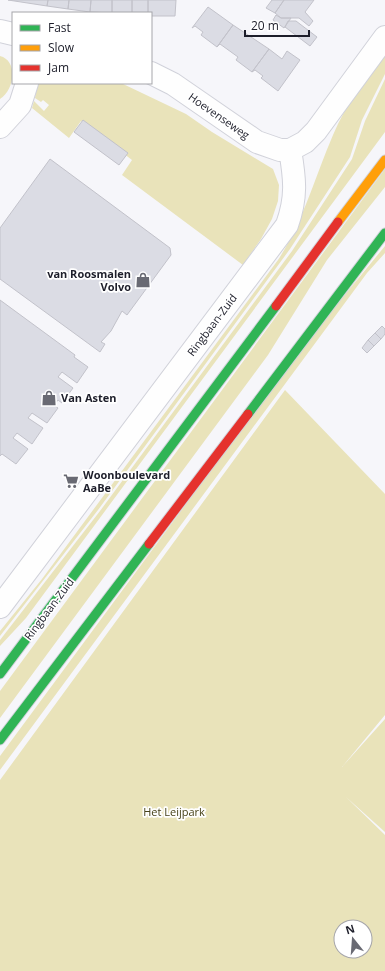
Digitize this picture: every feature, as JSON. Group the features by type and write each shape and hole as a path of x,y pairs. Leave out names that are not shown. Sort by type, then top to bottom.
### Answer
{"main road":[{"name":"Ringbaan-Zuid","path":"0,674 385,160"},
{"path":"0,740 385,233"}],"street":[{"path":"0,31 12,34"},
{"path":"290,150 298,147 316,131 385,37"},
{"name":"Hoevenseweg","path":"152,74 173,84 257,142 272,149 290,150"},
{"path":"0,127 20,105 27,84"},
{"name":"Ringbaan-Zuid","path":"0,607 287,226 292,212 295,193 295,178 290,150"}],"green space":[{"path":"385,50 385,74 362,120 350,157 290,249 98,510 0,636 0,631 42,579 278,260 302,215 326,151 338,124 357,91"},
{"path":"0,56 6,59 10,64 12,76 9,90 0,99"},
{"path":"385,79 385,132 26,618 0,646 0,640 100,511 292,251 352,159 365,121"},
{"path":"37,84 123,84 186,114 212,132 273,169 279,185 278,201 272,219 261,239 243,265 122,175 132,160 81,121 69,138 32,108 34,101 44,111 49,105 43,100 41,102 35,98"},
{"path":"385,169 385,187 327,260 268,355 0,718 0,691"},
{"path":"385,246 385,253 367,273 0,770 0,756 302,347"},
{"name":"Het Leijpark","path":"285,390 385,494 385,715 342,767 385,719 385,832 346,797 385,835 385,971 0,971 0,780"}],"building":[{"path":"8,0 48,0 47,6"},
{"path":"48,0 69,0 68,9 47,6"},
{"path":"69,0 91,0 90,12 68,9"},
{"path":"91,0 112,0 112,12 90,12"},
{"path":"112,0 132,0 132,12 112,12"},
{"path":"132,0 148,0 148,12 132,12"},
{"path":"148,0 176,0 175,16 152,16 152,12 148,12"},
{"path":"272,0 284,0 275,13 266,8"},
{"path":"284,0 314,0 305,12 313,21 309,26 299,18 281,18 275,13"},
{"path":"208,7 233,25 217,47 201,35 203,32 195,26 192,28"},
{"path":"276,15 281,18 291,18 284,28 273,20"},
{"path":"288,21 296,21 317,37 310,46 285,27"},
{"path":"233,25 269,49 252,72 236,60 238,57 220,44 217,47"},
{"path":"269,49 282,59 287,51 300,60 278,91 261,78 263,76 255,70 252,72"},
{"path":"83,120 128,153 119,165 74,132"},
{"path":"50,159 170,248 171,255 127,315 122,311 111,331 101,342 105,344 100,352 0,279 0,228"},
{"path":"0,300 75,355 74,357 88,367 77,383 62,372 58,377 73,388 62,403 58,400 54,405 58,408 47,423 32,413 28,418 43,428 32,444 17,433 13,438 28,449 16,464 2,454 0,456"},
{"path":"382,326 385,329 385,334 381,339 375,333"},
{"path":"375,333 381,339 374,346 368,340"},
{"path":"368,340 374,346 367,353 362,348"}],"traffic: fast":[{"path":"248,414 385,233"},
{"path":"0,674 276,306"},
{"path":"0,740 149,544"}],"traffic: slow":[{"path":"338,222 385,160"}],"traffic: jam":[{"path":"276,306 338,222"},
{"path":"149,544 248,414"}],"place":[{"name":"van Roosmalen Volvo","path":"143,280"},
{"name":"Van Asten","path":"49,398"},
{"name":"Woonboulevard AaBe","path":"71,481"}]}
